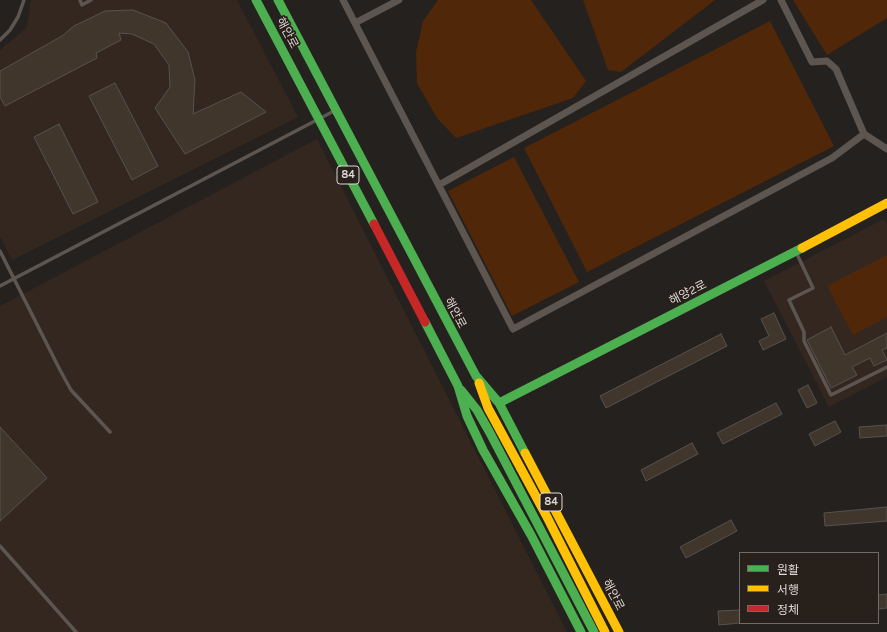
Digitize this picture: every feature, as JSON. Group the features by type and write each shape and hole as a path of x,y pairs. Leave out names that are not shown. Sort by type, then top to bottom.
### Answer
{"main road":[{"name":"해안로","path":"256,0 458,386 467,416 483,450 531,535 581,632"},
{"name":"해안로","path":"278,0 476,376 499,403 619,632"},
{"name":"해양2로","path":"499,403 795,252 887,203"},
{"path":"476,376 488,408 546,514 605,632"},
{"path":"458,386 477,410 490,433 594,632"}],"street":[{"path":"343,0 513,329 832,158 864,134"},
{"path":"355,23 399,0"},
{"path":"438,185 763,0"},
{"path":"781,0 812,62 827,62 836,68 858,116 864,134 887,149"}],"lane":[{"path":"0,40 10,30 18,17 24,0"},
{"path":"80,0 82,4 91,0"},
{"path":"0,286 335,110"},
{"path":"0,251 71,390 110,432"},
{"path":"795,252 813,288 789,300 804,332 804,340 831,395 887,367"},
{"path":"0,546 76,632"}],"shaded area":[{"path":"31,0 237,0 298,117 12,260 0,236 0,50 27,27"},
{"path":"438,0 531,0 586,81 573,98 456,138 437,118 417,83 416,52 423,21"},
{"path":"583,0 715,0 621,72 608,70"},
{"path":"793,0 887,0 887,18 827,55"},
{"path":"770,21 834,146 587,272 524,148"},
{"path":"317,139 567,632 0,632 0,306"},
{"path":"514,157 579,282 512,316 448,191"},
{"path":"884,219 887,225 887,377 829,407 764,281"},
{"path":"887,255 887,317 853,335 827,286"}],"building":[{"path":"133,10 166,23 188,52 195,80 193,114 241,92 266,112 185,154 155,108 170,87 169,65 154,44 132,34 119,33 121,40 96,53 97,58 5,106 0,97 0,71 62,36 74,26 105,11"},
{"path":"115,83 158,166 132,180 89,96"},
{"path":"59,124 98,202 73,214 34,137"},
{"path":"774,313 786,339 763,350 759,341 769,336 761,319"},
{"path":"831,327 845,355 887,333 887,348 882,350 887,360 874,366 870,358 852,367 857,375 831,388 807,340"},
{"path":"721,334 727,346 606,408 600,396"},
{"path":"808,385 817,403 807,408 798,390"},
{"path":"776,403 782,414 723,444 717,433"},
{"path":"835,421 841,432 815,446 809,434"},
{"path":"887,425 887,436 860,438 859,427"},
{"path":"0,427 47,478 0,521"},
{"path":"692,443 698,454 646,481 641,470"},
{"path":"887,507 887,521 825,526 824,513"},
{"path":"731,520 737,531 686,558 680,547"},
{"path":"887,594 887,608 879,609 879,595"},
{"path":"739,610 739,623 719,625 718,611"}],"traffic: fast":[{"path":"256,0 374,224"},
{"path":"278,0 476,376 499,403 525,453"},
{"path":"499,403 802,248"},
{"path":"425,322 458,386 467,416 483,450 531,535 581,632"},
{"path":"461,390 477,410 490,433 594,632"}],"traffic: slow":[{"path":"802,248 887,203"},
{"path":"479,383 488,408 546,515 605,632"},
{"path":"525,453 619,632"}],"traffic: jam":[{"path":"374,224 425,322"}]}
